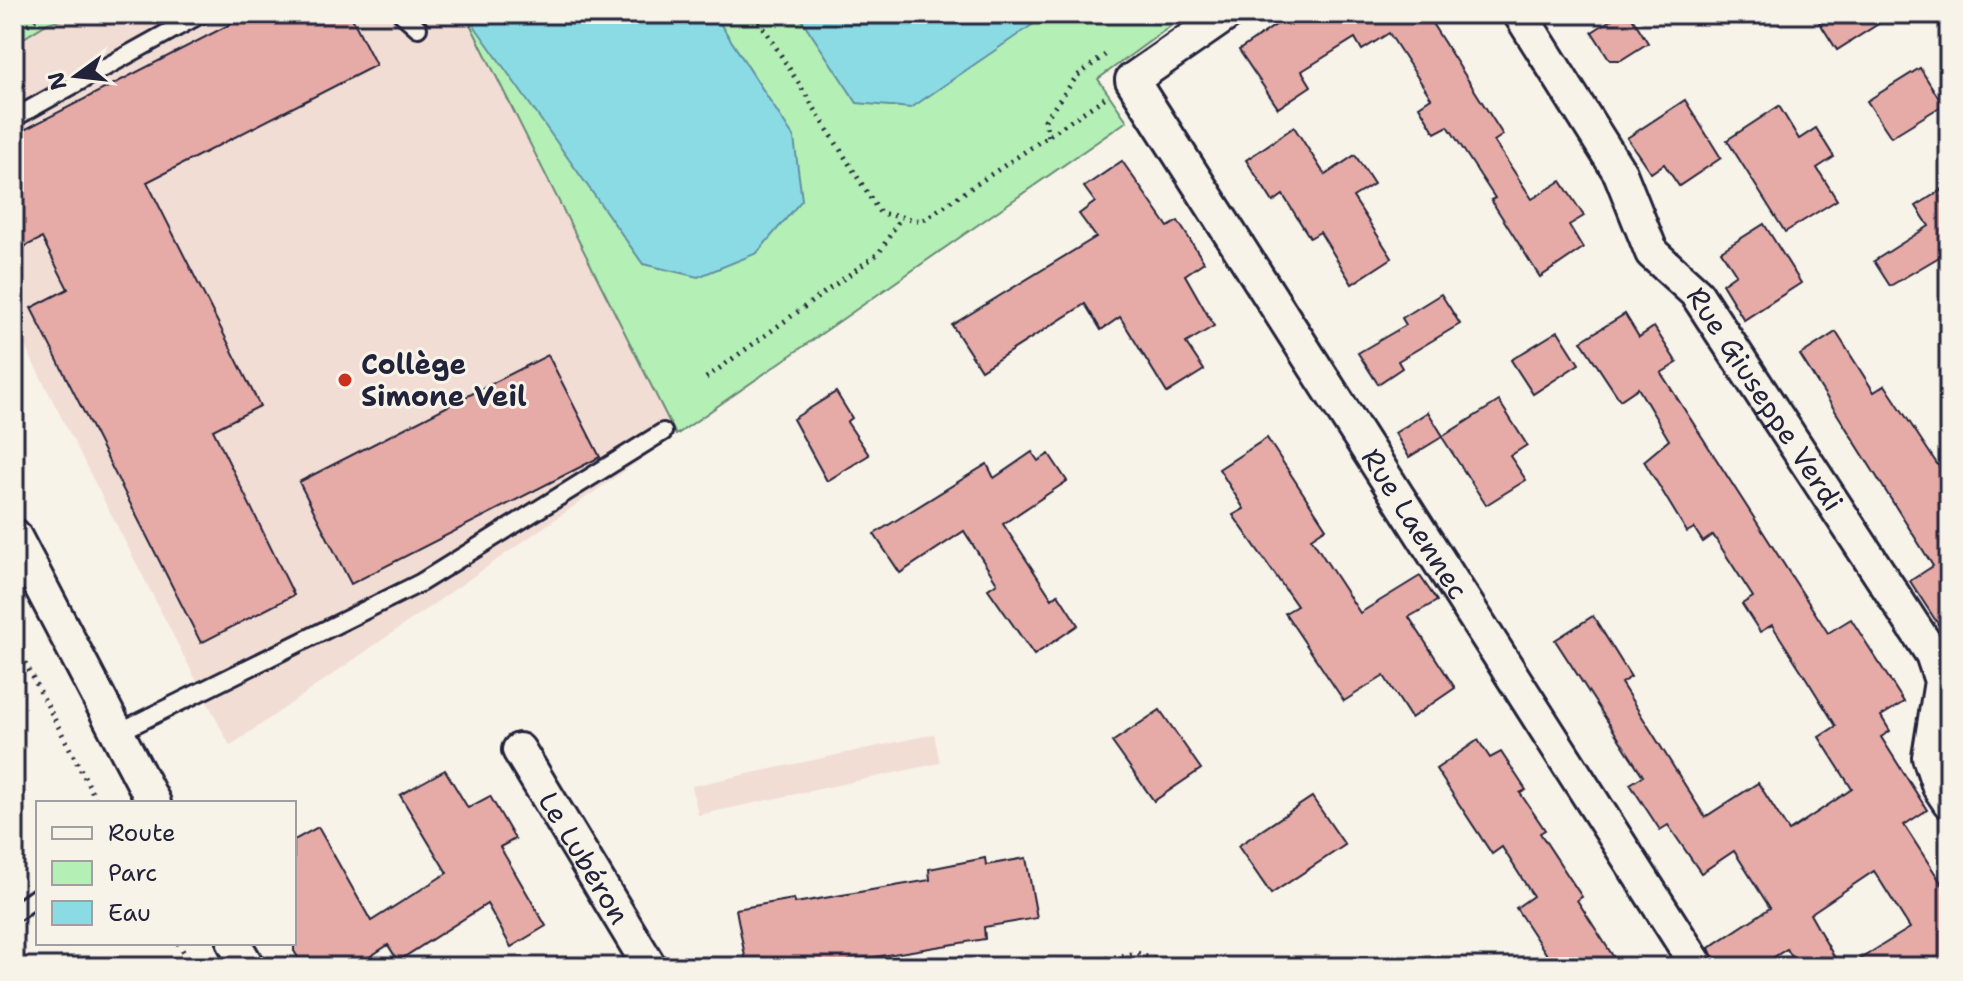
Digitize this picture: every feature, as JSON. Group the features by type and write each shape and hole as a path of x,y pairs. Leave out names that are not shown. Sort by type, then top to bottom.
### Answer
{"street":[{"path":"1132,80 1227,14"},
{"name":"Rue Giuseppe Verdi","path":"1520,14 1620,173 1652,253 1696,293 1932,654 1941,681 1929,757 1939,787 1949,802"},
{"name":"Rue Laennec","path":"1132,80 1698,967"},
{"path":"14,535 153,801"},
{"name":"Le Lubéron","path":"519,750 650,967"},
{"path":"235,945 248,967"}],"lane":[{"path":"14,118 201,14"},
{"path":"402,14 418,28"},
{"path":"117,733 420,583 663,432"},
{"path":"14,913 36,897"}],"path":[{"path":"14,33 44,14"},
{"path":"755,14 880,213 922,221 1132,80"},
{"path":"1048,136 1045,120 1077,76 1113,50"},
{"path":"706,378 879,253 901,217"},
{"path":"14,641 97,801"},
{"path":"179,945 193,967"},
{"path":"1059,967 1137,953 1180,967"}],"shaded area":[{"name":"Collège Simone Veil","path":"82,14 465,14 676,435 230,746 14,325 14,44 48,23"},
{"path":"934,734 940,763 698,815 692,786"}],"green space":[{"path":"14,14 82,14 48,23 14,44"},
{"path":"465,14 1187,14 1098,79 1127,121 676,435"}],"water":[{"path":"466,14 714,14 794,138 802,200 757,253 698,277 643,264"},
{"path":"798,14 1048,14 911,108 857,103"}],"building":[{"path":"250,14 350,14 376,65 147,182 260,406 213,430 294,595 201,643 31,308 68,289 42,238 14,252 14,135"},
{"path":"1292,14 1426,14 1503,135 1494,141 1532,199 1561,181 1584,216 1569,225 1583,248 1540,277 1491,200 1495,198 1448,126 1435,133 1419,106 1431,98 1389,33 1362,50 1355,38 1302,71 1311,86 1278,108 1239,50"},
{"path":"1620,14 1630,14 1648,43 1621,60 1610,60 1592,32"},
{"path":"1814,14 1894,14 1837,50"},
{"path":"1920,68 1943,105 1891,137 1867,101"},
{"path":"1685,100 1721,158 1679,186 1664,164 1651,173 1627,138"},
{"path":"1779,106 1799,139 1816,128 1834,157 1817,168 1837,200 1785,232 1727,140"},
{"path":"1294,127 1325,175 1355,155 1374,184 1353,197 1392,258 1352,284 1320,232 1310,238 1283,195 1273,202 1246,160"},
{"path":"1122,161 1168,227 1178,221 1204,262 1185,275 1214,326 1186,343 1204,370 1167,393 1120,317 1101,330 1085,304 981,370 952,325 1096,237 1079,214 1095,202 1084,187"},
{"path":"1949,185 1949,257 1946,253 1890,286 1874,261 1929,226 1916,206"},
{"path":"1764,224 1801,283 1744,320 1722,284 1736,274 1721,251"},
{"path":"1441,294 1460,324 1398,361 1402,368 1378,384 1358,353 1406,325 1402,318"},
{"path":"1625,314 1639,337 1654,327 1677,363 1661,373 1828,633 1851,619 1904,702 1881,716 1890,731 1881,737 1927,810 1904,825 1949,895 1949,967 1847,967 1910,928 1874,871 1810,914 1840,967 1798,967 1787,949 1758,967 1717,967 1709,948 1770,908 1734,851 1701,873 1668,825 1660,830 1630,784 1643,776 1555,640 1593,616 1631,677 1621,683 1705,817 1758,783 1789,831 1852,789 1819,737 1836,726 1806,678 1772,625 1760,632 1742,604 1753,597 1713,535 1703,542 1694,528 1687,532 1644,461 1669,440 1638,388 1620,400 1581,341"},
{"path":"1558,331 1579,364 1533,394 1511,360"},
{"path":"1836,332 1874,392 1885,385 1949,482 1949,641 1910,581 1933,566 1800,355"},
{"path":"548,355 600,457 351,584 299,482"},
{"path":"836,392 852,418 847,422 869,455 827,481 793,419"},
{"path":"1499,401 1527,445 1510,456 1526,480 1486,505 1442,437 1409,457 1395,433 1428,412 1443,436"},
{"path":"1267,438 1326,528 1311,538 1360,613 1420,576 1437,601 1409,617 1455,688 1411,718 1384,676 1344,701 1285,613 1297,606 1233,515 1244,509 1219,469"},
{"path":"1032,452 1038,461 1049,454 1067,481 1003,524 1052,599 1058,594 1078,625 1034,655 988,589 997,583 964,531 900,573 874,534 987,464 994,478"},
{"path":"1160,710 1201,769 1154,801 1112,742"},
{"path":"1478,740 1490,758 1501,752 1526,790 1520,793 1545,830 1540,833 1582,897 1577,900 1620,967 1555,967 1516,908 1533,896 1502,847 1492,854 1436,769"},
{"path":"445,770 468,808 490,796 515,839 500,847 546,926 511,947 487,904 398,961 388,945 354,967 304,967 294,951 296,839 318,827 371,921 447,873 400,795"},
{"path":"1312,797 1345,845 1271,894 1238,846"},
{"path":"985,858 986,865 1026,858 1037,918 984,927 985,939 814,967 747,967 736,909 794,899 795,903 930,880 929,869"}],"place":[{"name":"Collège Simone Veil","path":"345,380"}]}
